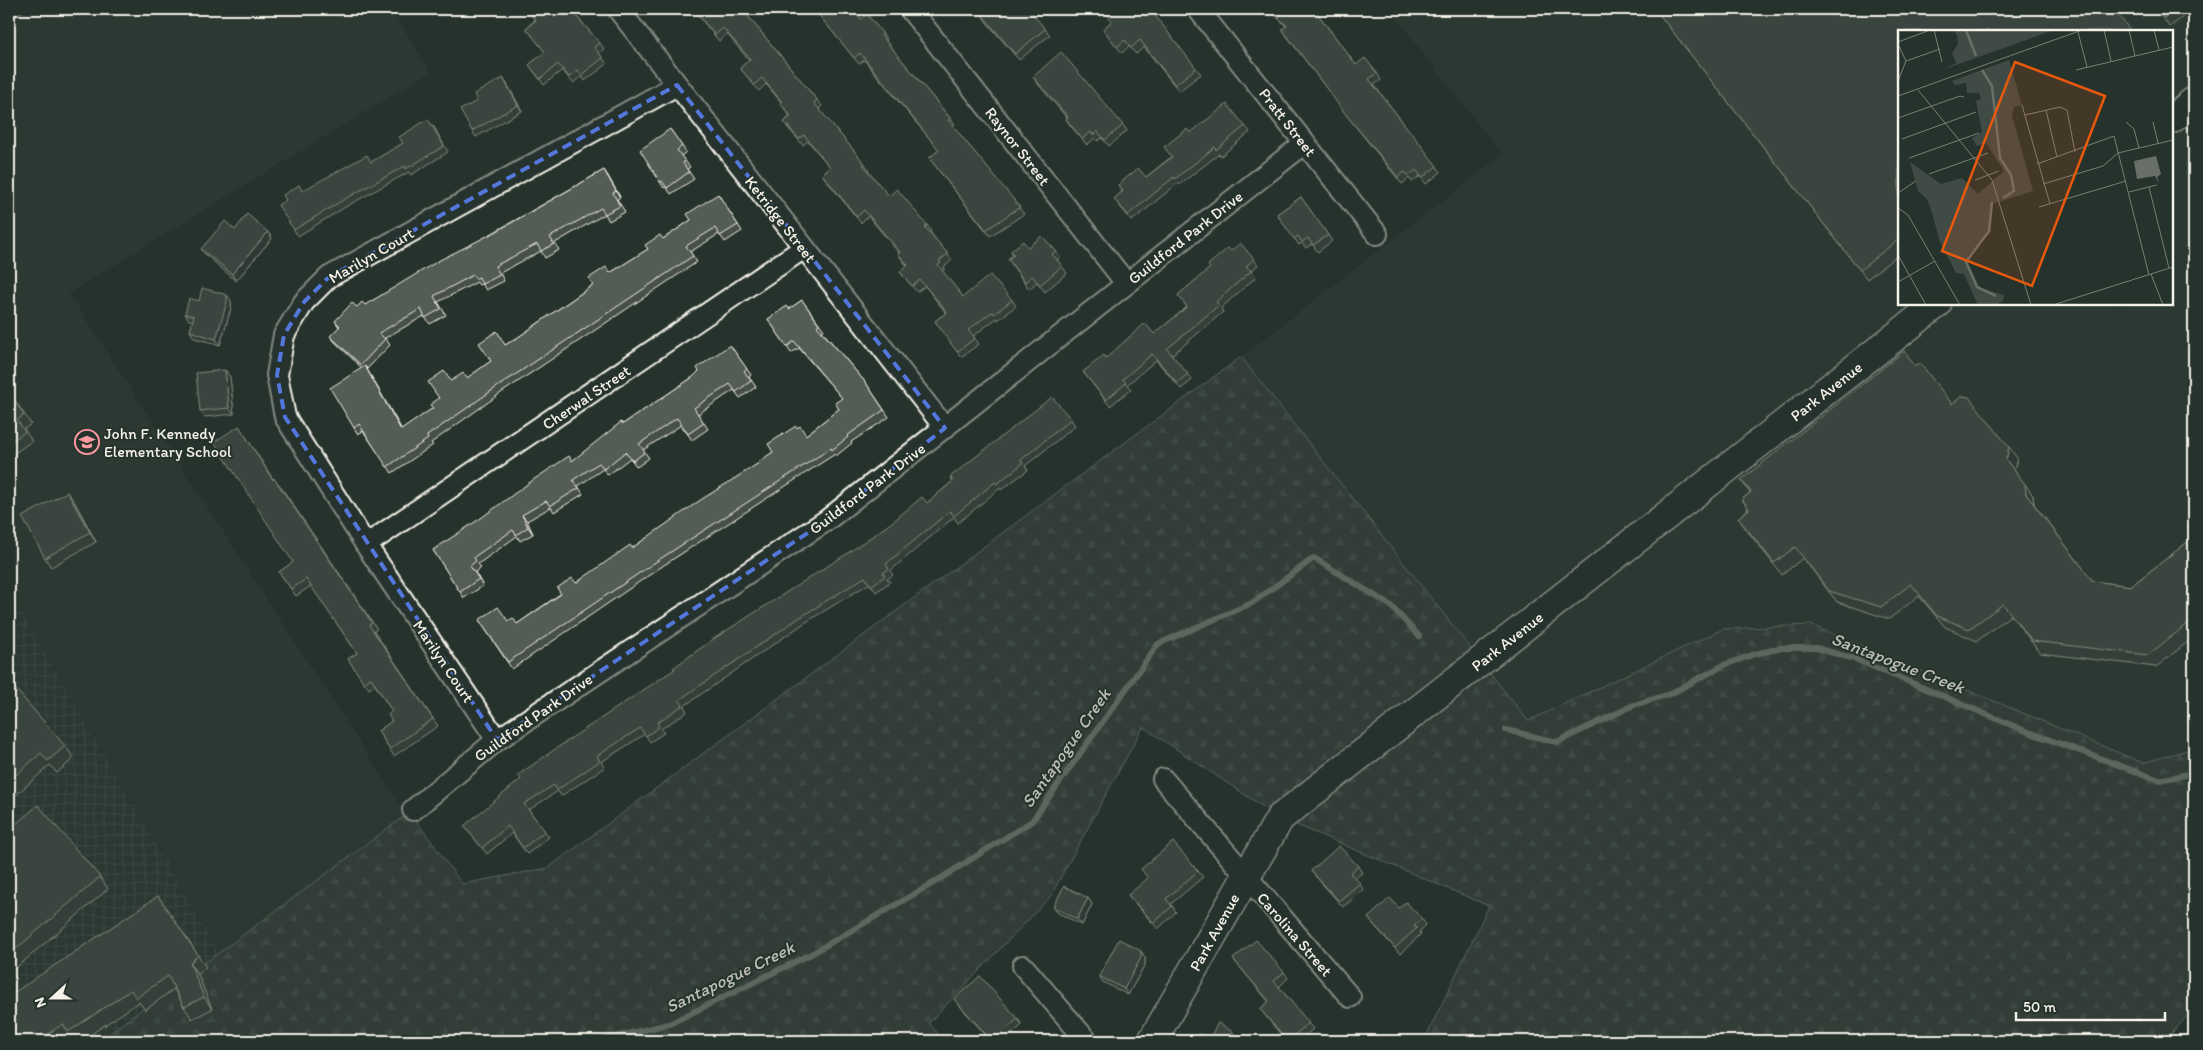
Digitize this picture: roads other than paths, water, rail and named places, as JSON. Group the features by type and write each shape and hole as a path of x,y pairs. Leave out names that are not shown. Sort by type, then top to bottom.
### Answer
{"street":[{"name":"Ketridge Street","path":"618,9 945,428"},
{"name":"Raynor Street","path":"910,9 1126,283"},
{"name":"Pratt Street","path":"1198,9 1377,234"},
{"name":"Marilyn Court","path":"496,740 366,545 285,417 277,375 284,335 304,302 329,277 677,85"},
{"path":"2173,118 2194,101"},
{"name":"Guildford Park Drive","path":"412,810 496,740 827,520 1305,144"},
{"name":"Cherwal Street","path":"366,545 804,248"},
{"name":"Park Avenue","path":"1152,1041 1280,818 1935,305"},
{"name":"Carolina Street","path":"1163,779 1350,997"},
{"path":"1023,966 1087,1041"}],"waterway":[{"name":"Santapogue Creek","path":"598,1041 669,1024 811,954 935,882 1032,821 1158,644 1252,603 1314,558 1390,605 1419,636"},
{"name":"Santapogue Creek","path":"1506,730 1557,742 1634,705 1670,694 1724,665 1755,654 1782,648 1816,648 1855,659 2023,730 2159,780 2194,773"}],"place":[{"name":"John F. Kennedy Elementary School","path":"87,442"}]}
